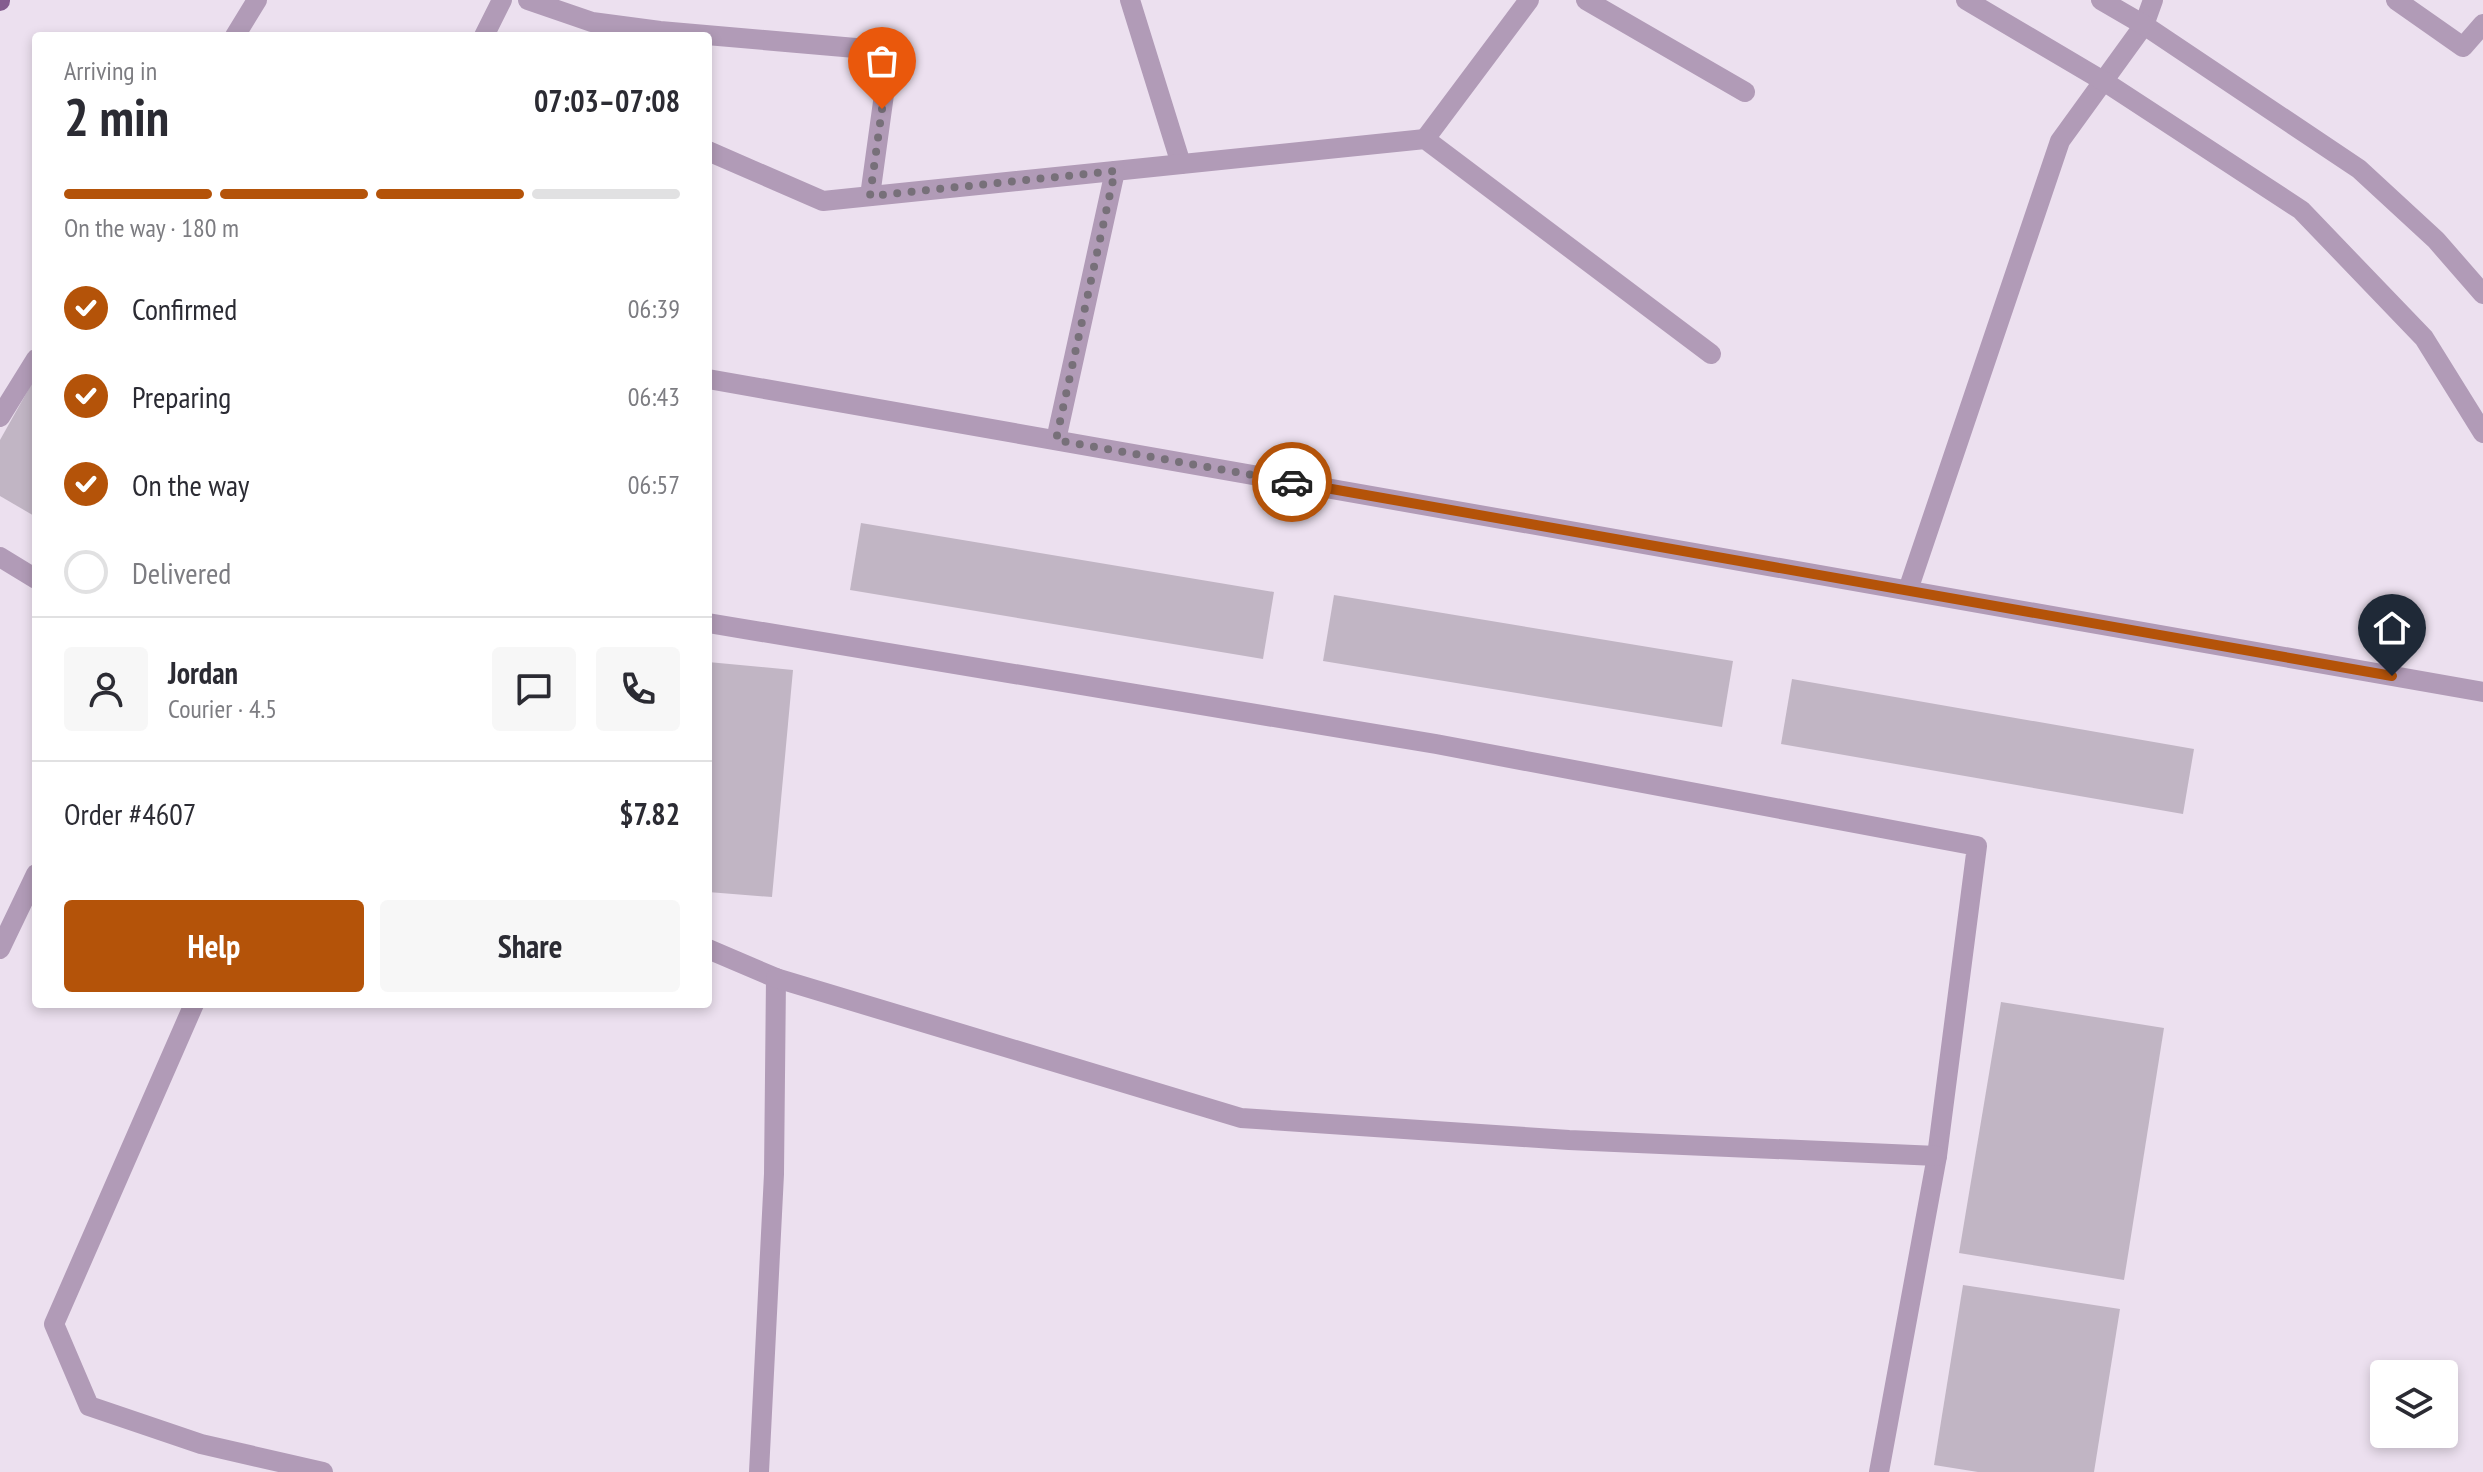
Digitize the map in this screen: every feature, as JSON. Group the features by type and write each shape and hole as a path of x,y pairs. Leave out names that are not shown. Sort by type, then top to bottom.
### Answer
{"street":[{"path":"237,32 257,0"},
{"path":"486,32 502,0"},
{"path":"528,0 592,22 672,32"},
{"path":"1130,0 1181,164"},
{"path":"1425,139 1529,0"},
{"path":"1586,0 1745,92"},
{"path":"1966,0 2105,82 2301,210 2424,338 2483,433"},
{"path":"2101,0 2144,25 2359,169 2436,240 2483,294"},
{"path":"1908,590 2060,141 2144,25 2153,0"},
{"path":"2396,0 2463,47 2483,24"},
{"path":"712,36 890,51 870,196"},
{"path":"712,153 823,201 1425,139 1711,354"},
{"path":"1056,440 1115,171"},
{"path":"0,417 32,365"},
{"path":"712,380 2483,692"},
{"path":"0,557 32,577"},
{"path":"712,624 1436,744 1977,846 1937,1156 1879,1472"},
{"path":"0,949 32,882"},
{"path":"712,951 776,978 1241,1118 1569,1140 1937,1156"},
{"path":"759,1472 774,1174 776,978"},
{"path":"192,1008 54,1324 89,1406 201,1444 323,1472"}],"building":[{"path":"32,383 32,515 0,496 0,440"},
{"path":"861,523 1274,592 1263,659 850,590"},
{"path":"1334,595 1733,661 1722,727 1323,661"},
{"path":"712,662 793,670 772,897 712,892"},
{"path":"1792,679 2194,749 2183,814 1781,744"},
{"path":"2001,1002 2164,1028 2124,1280 1959,1253"},
{"path":"1963,1285 2120,1309 2094,1472 1978,1472 1934,1465"}],"way so far":[{"path":"882,109 870,196 1115,171 1056,440 1292,482"}],"route":[{"path":"1292,482 2392,676"}]}
